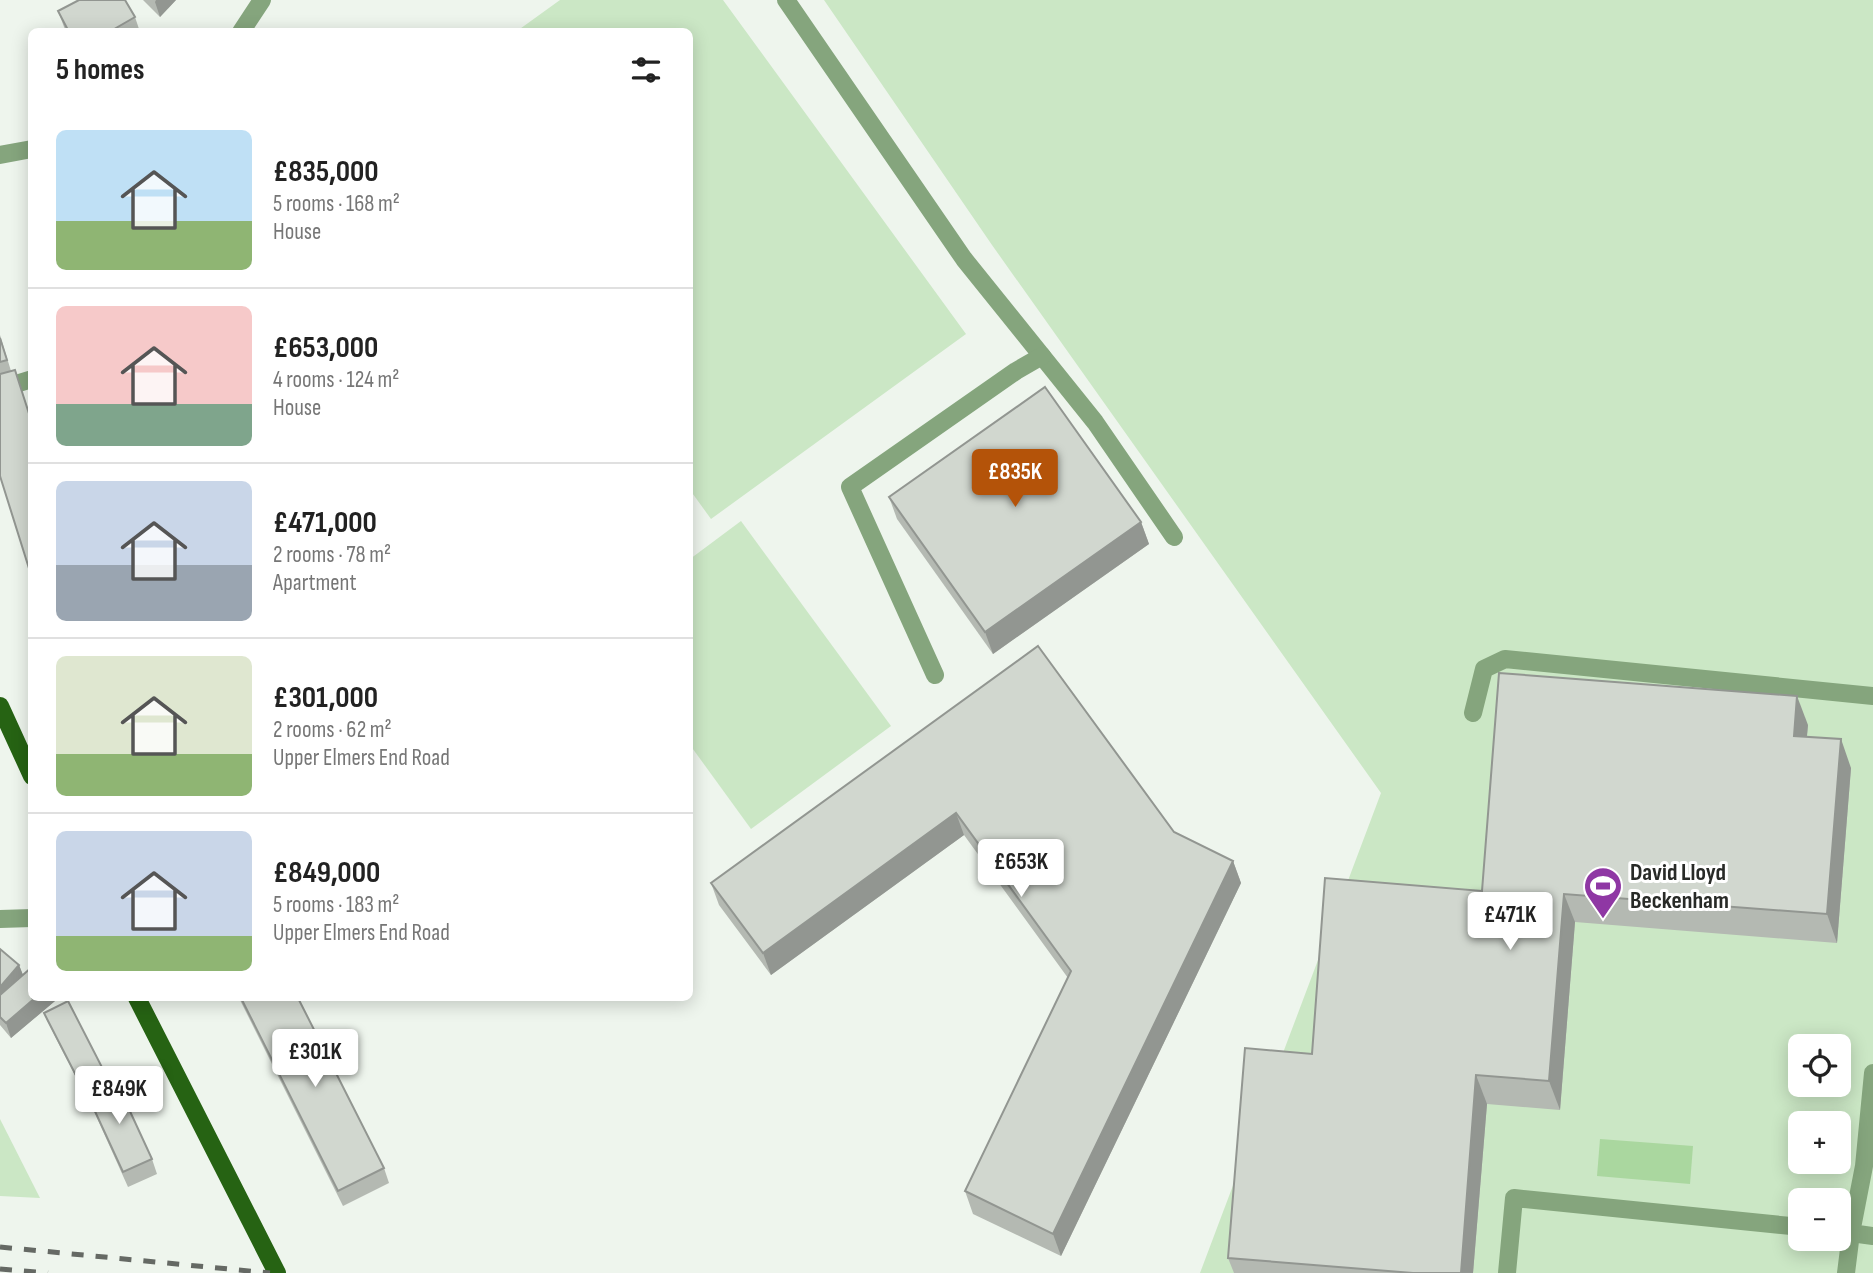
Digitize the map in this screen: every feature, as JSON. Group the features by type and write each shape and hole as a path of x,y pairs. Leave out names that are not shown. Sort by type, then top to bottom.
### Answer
{"main road":[{"path":"0,706 28,767"},
{"path":"139,1001 277,1273"}],"street":[{"path":"244,28 262,0"},
{"path":"786,0 964,259 1095,422 1174,537"},
{"path":"0,155 28,150"},
{"path":"935,675 850,487 1016,371 1042,356"},
{"path":"0,389 28,380"},
{"path":"1473,713 1484,669 1505,659 1873,696"},
{"path":"0,919 28,918"},
{"path":"1851,1211 1864,1166 1873,1073"},
{"path":"1507,1273 1514,1198 1788,1226"},
{"path":"1851,1233 1873,1236"},
{"path":"1845,1251 1846,1273"}],"shaded area":[{"path":"560,0 723,0 966,334 711,519 693,494 693,28 521,28"},
{"path":"824,0 1873,0 1873,1273 1200,1273 1381,793 992,245"},
{"path":"741,521 891,726 751,829 693,749 693,557"},
{"path":"0,1119 40,1198 0,1196"},
{"path":"1600,1139 1693,1146 1690,1184 1597,1176"}],"building":[{"path":"79,0 125,0 135,17 116,28 67,28 58,11"},
{"path":"0,338 7,360 0,362"},
{"path":"15,370 28,411 28,565 0,476 0,374"},
{"path":"1045,387 1141,522 985,632 889,497"},
{"path":"1038,646 1174,832 1233,861 1053,1234 965,1191 1071,971 956,813 763,953 711,883"},
{"path":"1499,673 1797,696 1794,736 1841,739 1827,914 1564,894 1549,1081 1476,1075 1461,1273 1413,1273 1228,1258 1245,1048 1312,1054 1325,878 1482,891"},
{"path":"0,949 19,965 0,987"},
{"path":"28,970 28,1001 32,1001 6,1023 0,1017 0,995"},
{"path":"68,1001 108,1079 84,1091 44,1013"},
{"path":"243,1001 300,1001 384,1168 338,1191"},
{"path":"116,1081 152,1159 123,1172 87,1094"}],"railway":[{"path":"0,1247 270,1273"},
{"path":"0,1269 48,1273"}],"place":[{"name":"David Lloyd Beckenham","path":"1603,920"}]}
